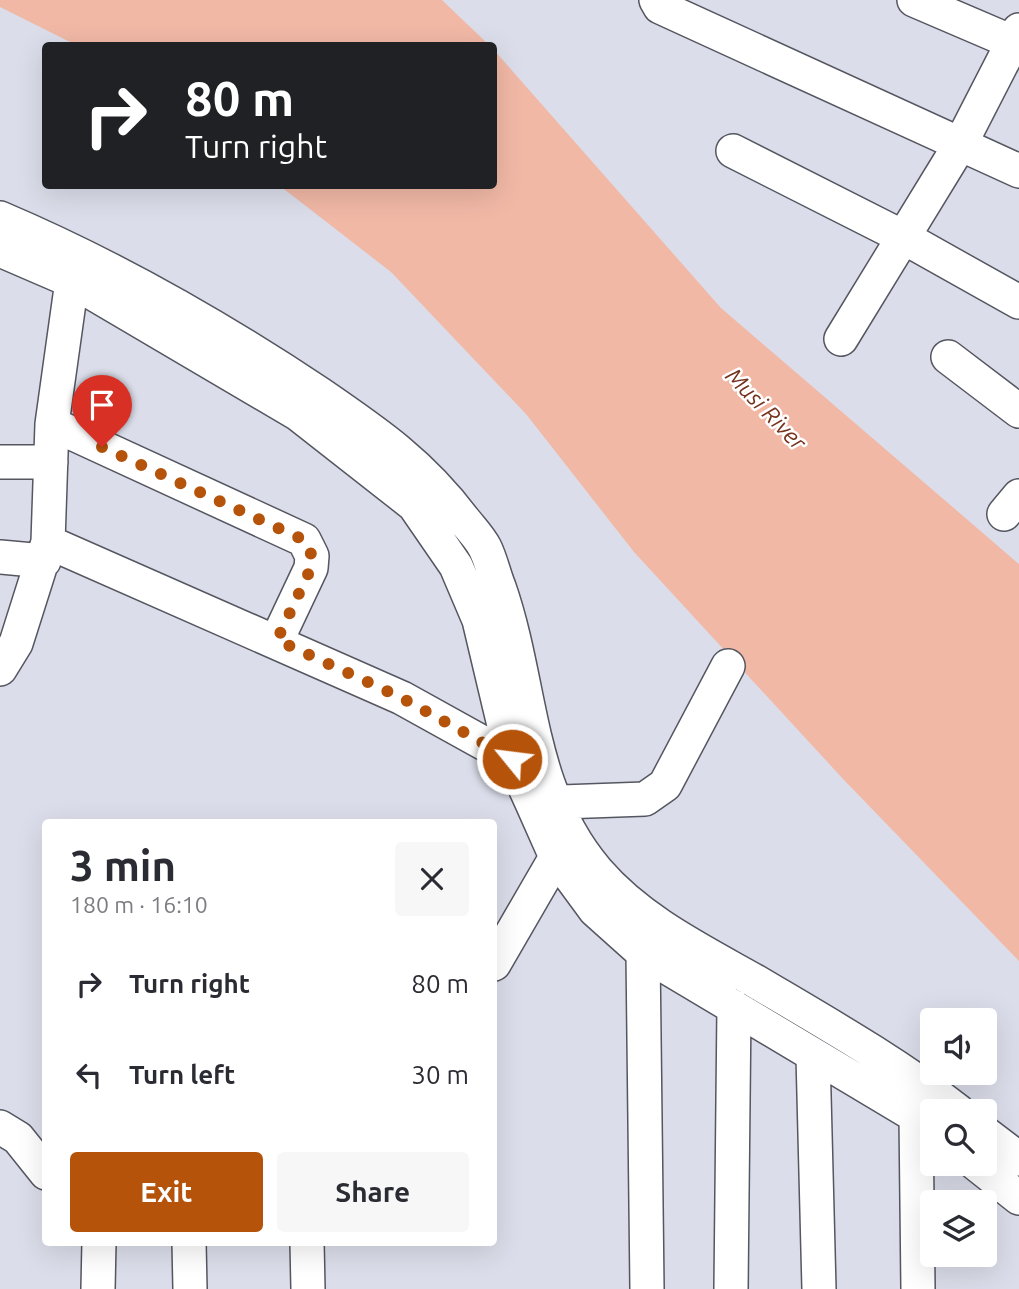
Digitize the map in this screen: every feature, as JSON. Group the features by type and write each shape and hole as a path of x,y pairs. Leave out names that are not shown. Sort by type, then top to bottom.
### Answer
{"street":[{"path":"656,0 660,7 1019,171"},
{"path":"841,338 961,143 1017,39 914,0"},
{"path":"733,151 903,237 1019,302"},
{"path":"0,218 144,285 272,362 399,448 444,493 485,548 509,617 537,754 542,802 556,857 595,910 643,953 920,1121"},
{"path":"0,250 72,281 298,414 414,505 456,566 479,620 512,759 542,802 597,870 630,902 671,933 823,1021 942,1099"},
{"path":"5,651 46,551 52,424 72,281"},
{"path":"947,357 1019,411"},
{"path":"52,424 304,540 312,556 311,568 277,640"},
{"path":"0,462 51,462"},
{"path":"0,557 46,551 277,640 402,698 512,759"},
{"path":"542,802 645,799 653,795 665,785 728,666"},
{"path":"497,959 556,857"},
{"path":"643,953 647,1289"},
{"path":"731,1289 734,1007"},
{"path":"813,1056 819,1289"},
{"path":"0,1127 18,1138 42,1168"},
{"path":"997,1142 1019,1159"},
{"path":"918,1289 922,1176"},
{"path":"991,1176 1019,1198"},
{"path":"98,1289 99,1246"},
{"path":"189,1246 190,1289"},
{"path":"307,1246 308,1289"}],"water":[{"path":"0,0 442,0 486,42 70,42 0,7"},
{"name":"Musi River","path":"497,53 721,308 1019,564 1019,961 844,780 634,552 526,414 391,272 284,189 497,189"}],"route":[{"path":"102,447 304,540 312,556 311,568 277,640 402,698 512,759"}]}
